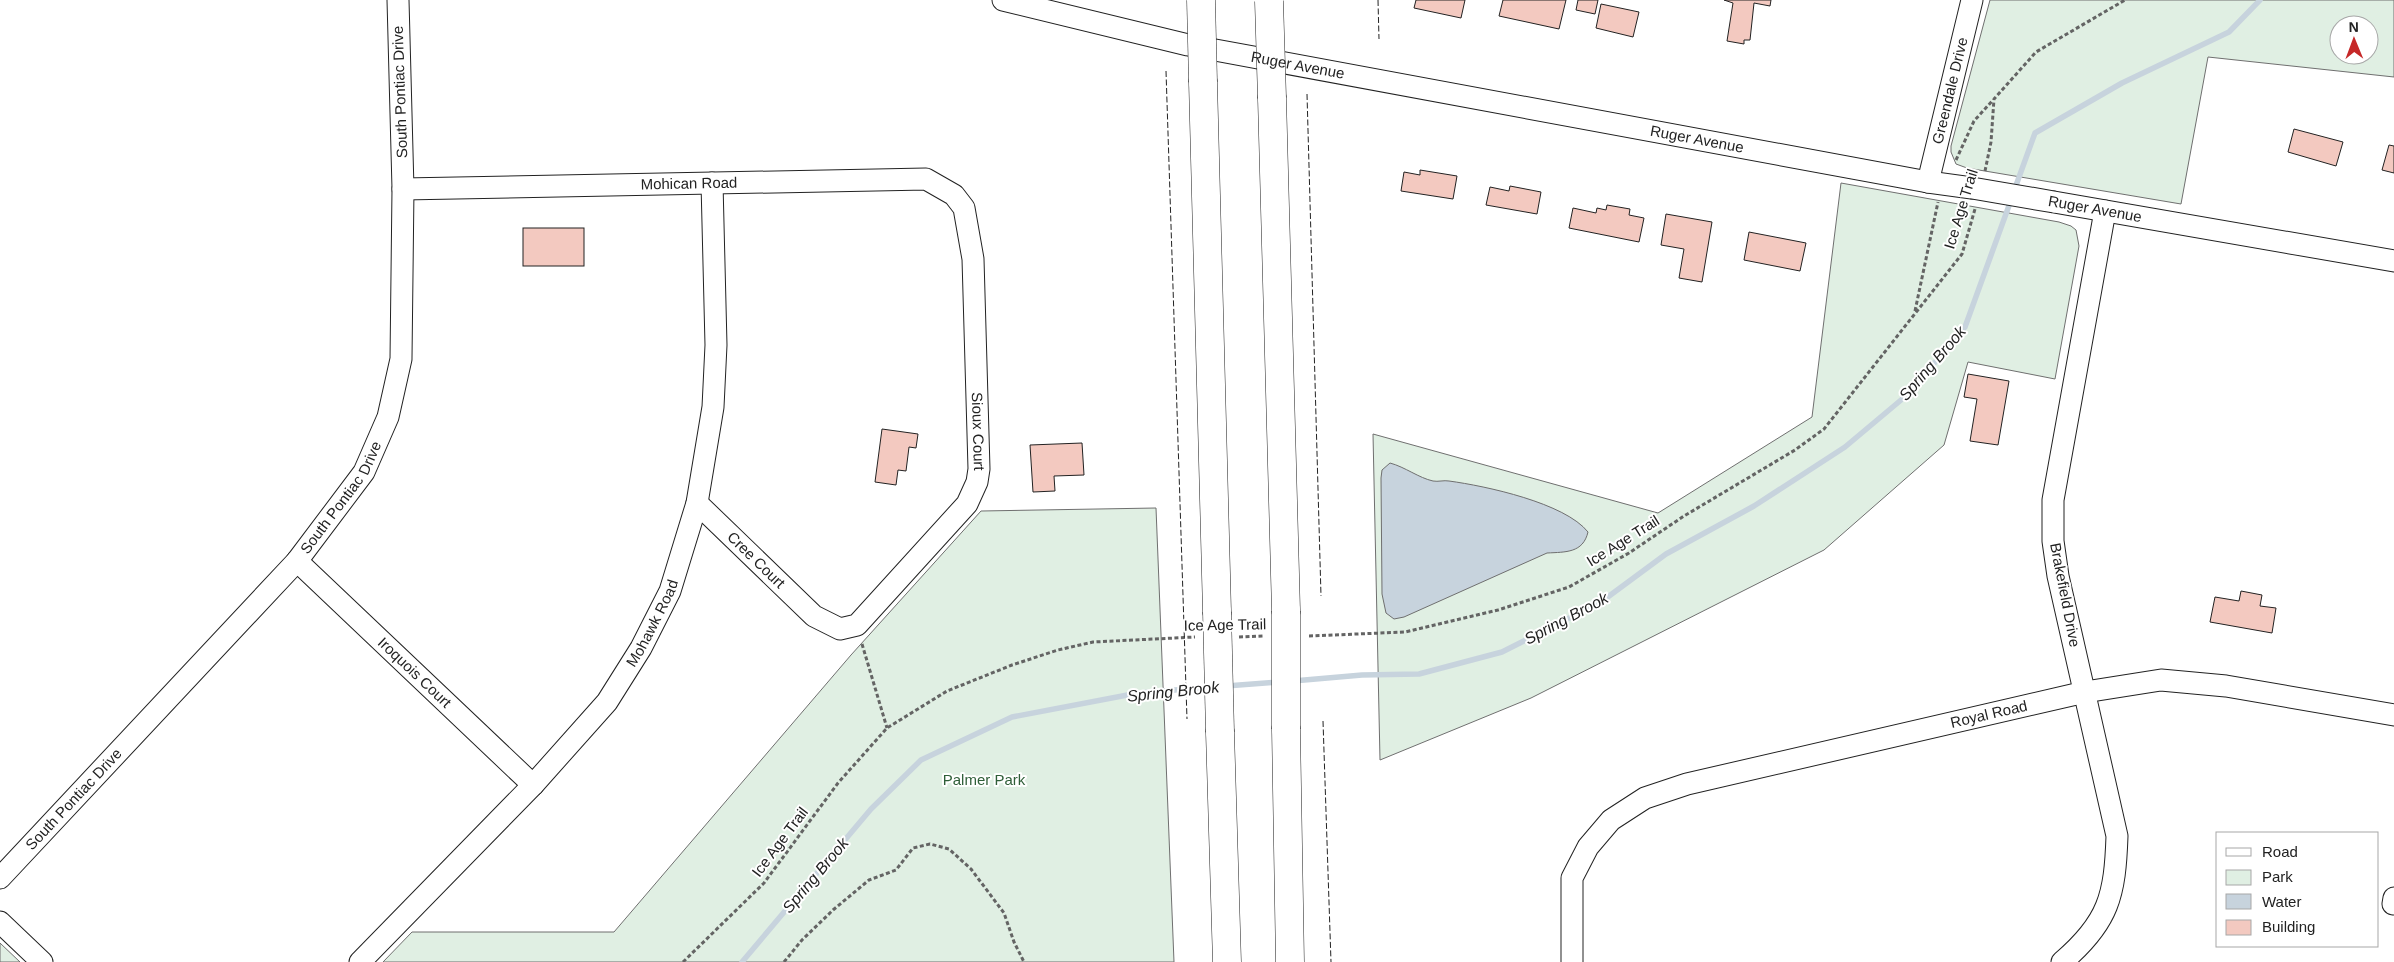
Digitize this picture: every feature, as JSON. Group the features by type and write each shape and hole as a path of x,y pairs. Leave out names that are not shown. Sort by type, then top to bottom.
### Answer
{"highway":[{"path":"1201,0 1227,962"},
{"path":"1269,0 1286,611 1290,962"}],"street":[{"name":"South Pontiac Drive","path":"0,878 297,561 364,472 388,417 401,359 403,189 398,0"},
{"name":"Ruger Avenue","path":"1003,0 1188,45 1977,192 2105,210 2394,261"},
{"name":"Greendale Drive","path":"1928,182 1972,0"},
{"name":"Mohican Road","path":"403,189 926,179 954,195 964,208"},
{"name":"Mohawk Road","path":"360,962 533,785 607,702 641,648 670,592 697,503 713,407 716,344 712,183"},
{"name":"Sioux Court","path":"857,625 967,504 978,482 980,455 973,259 964,208"},
{"name":"Brakefield Drive","path":"2062,962 2084,943 2106,911 2116,876 2117,836 2058,576 2053,541 2053,500 2105,210"},
{"name":"Cree Court","path":"697,503 814,616 840,629 857,625"},
{"name":"Iroquois Court","path":"297,561 533,785"},
{"name":"Royal Road","path":"1572,962 1572,878 1588,847 1611,820 1645,798 1687,784 2085,692 2161,680 2196,682 2394,716"},
{"path":"0,922 42,962"}],"path":[{"name":"Ice Age Trail","path":"1304,636 1405,632 1498,610 1569,587 1630,553 1684,516 1795,450 1824,429 1962,254 1991,142 1994,99 2036,52 2125,0"},
{"path":"857,625 887,728"},
{"name":"Ice Age Trail","path":"1234,637 1264,636"},
{"name":"Ice Age Trail","path":"684,962 764,883 838,783 887,728 947,691 1012,665 1058,650 1093,642 1204,637"},
{"path":"784,962 802,940 856,890 869,880 896,870 913,848 930,844 949,849 971,869 1004,913 1014,942 1024,962"}],"green space":[{"path":"1990,0 2394,0 2394,77 2208,57 2181,204 1967,168 1956,164 1951,152"},
{"path":"1841,183 2059,222 2076,230 2079,246 2055,379 1968,362 1944,445 1824,550 1531,698 1380,760 1373,434 1658,513 1812,417"},
{"name":"Palmer Park","path":"1156,508 1174,962 383,962 412,932 614,932 851,655 981,511"},
{"path":"0,943 20,962 0,962"}],"water":[{"path":"1390,463 1433,481 1447,481 1483,487 1544,504 1562,512 1577,522 1588,532 1586,539 1578,548 1547,553 1404,617 1394,619 1386,613 1382,594 1381,478 1382,470"}],"building":[{"path":"1416,0 1465,0 1461,18 1414,8"},
{"path":"1503,0 1566,0 1559,29 1499,16"},
{"path":"1578,0 1598,0 1595,14 1576,10"},
{"path":"1724,0 1771,0 1770,6 1754,3 1750,40 1744,40 1744,44 1727,41 1733,3"},
{"path":"1601,4 1639,12 1633,37 1596,28"},
{"path":"2294,129 2343,142 2336,166 2288,152"},
{"path":"2389,145 2394,146 2394,173 2382,170"},
{"path":"1420,170 1457,176 1453,199 1401,191 1404,172 1420,175"},
{"path":"1510,186 1541,192 1537,214 1486,205 1490,187 1509,191"},
{"path":"1607,205 1630,209 1629,215 1644,218 1639,242 1569,228 1573,208 1596,213 1597,208 1606,210"},
{"path":"1666,214 1712,222 1702,282 1679,278 1684,249 1661,245"},
{"path":"523,228 584,228 584,266 523,266"},
{"path":"1749,232 1806,243 1800,271 1744,260"},
{"path":"1968,374 2009,381 1998,445 1970,441 1977,399 1964,397"},
{"path":"882,429 918,434 916,448 909,447 906,471 898,470 896,485 875,482"},
{"path":"1082,443 1084,475 1054,476 1055,491 1033,492 1030,445"},
{"path":"2241,591 2262,595 2260,606 2276,608 2272,633 2210,622 2215,597 2239,601"}],"waterway":[{"name":"Spring Brook","path":"2014,191 2035,133 2122,83 2229,32 2260,0"},
{"name":"Spring Brook","path":"1293,681 1362,675 1419,674 1502,652 1601,602 1666,554 1754,506 1845,447 1907,395 1965,327 2011,200"},
{"name":"Spring Brook","path":"1226,686 1279,682"},
{"name":"Spring Brook","path":"742,962 871,809 921,760 1012,717 1138,693 1212,687"}],"fence":[{"path":"1378,0 1379,39"},
{"path":"1166,71 1187,719"},
{"path":"1307,94 1321,596"},
{"path":"1323,721 1331,962"}]}
